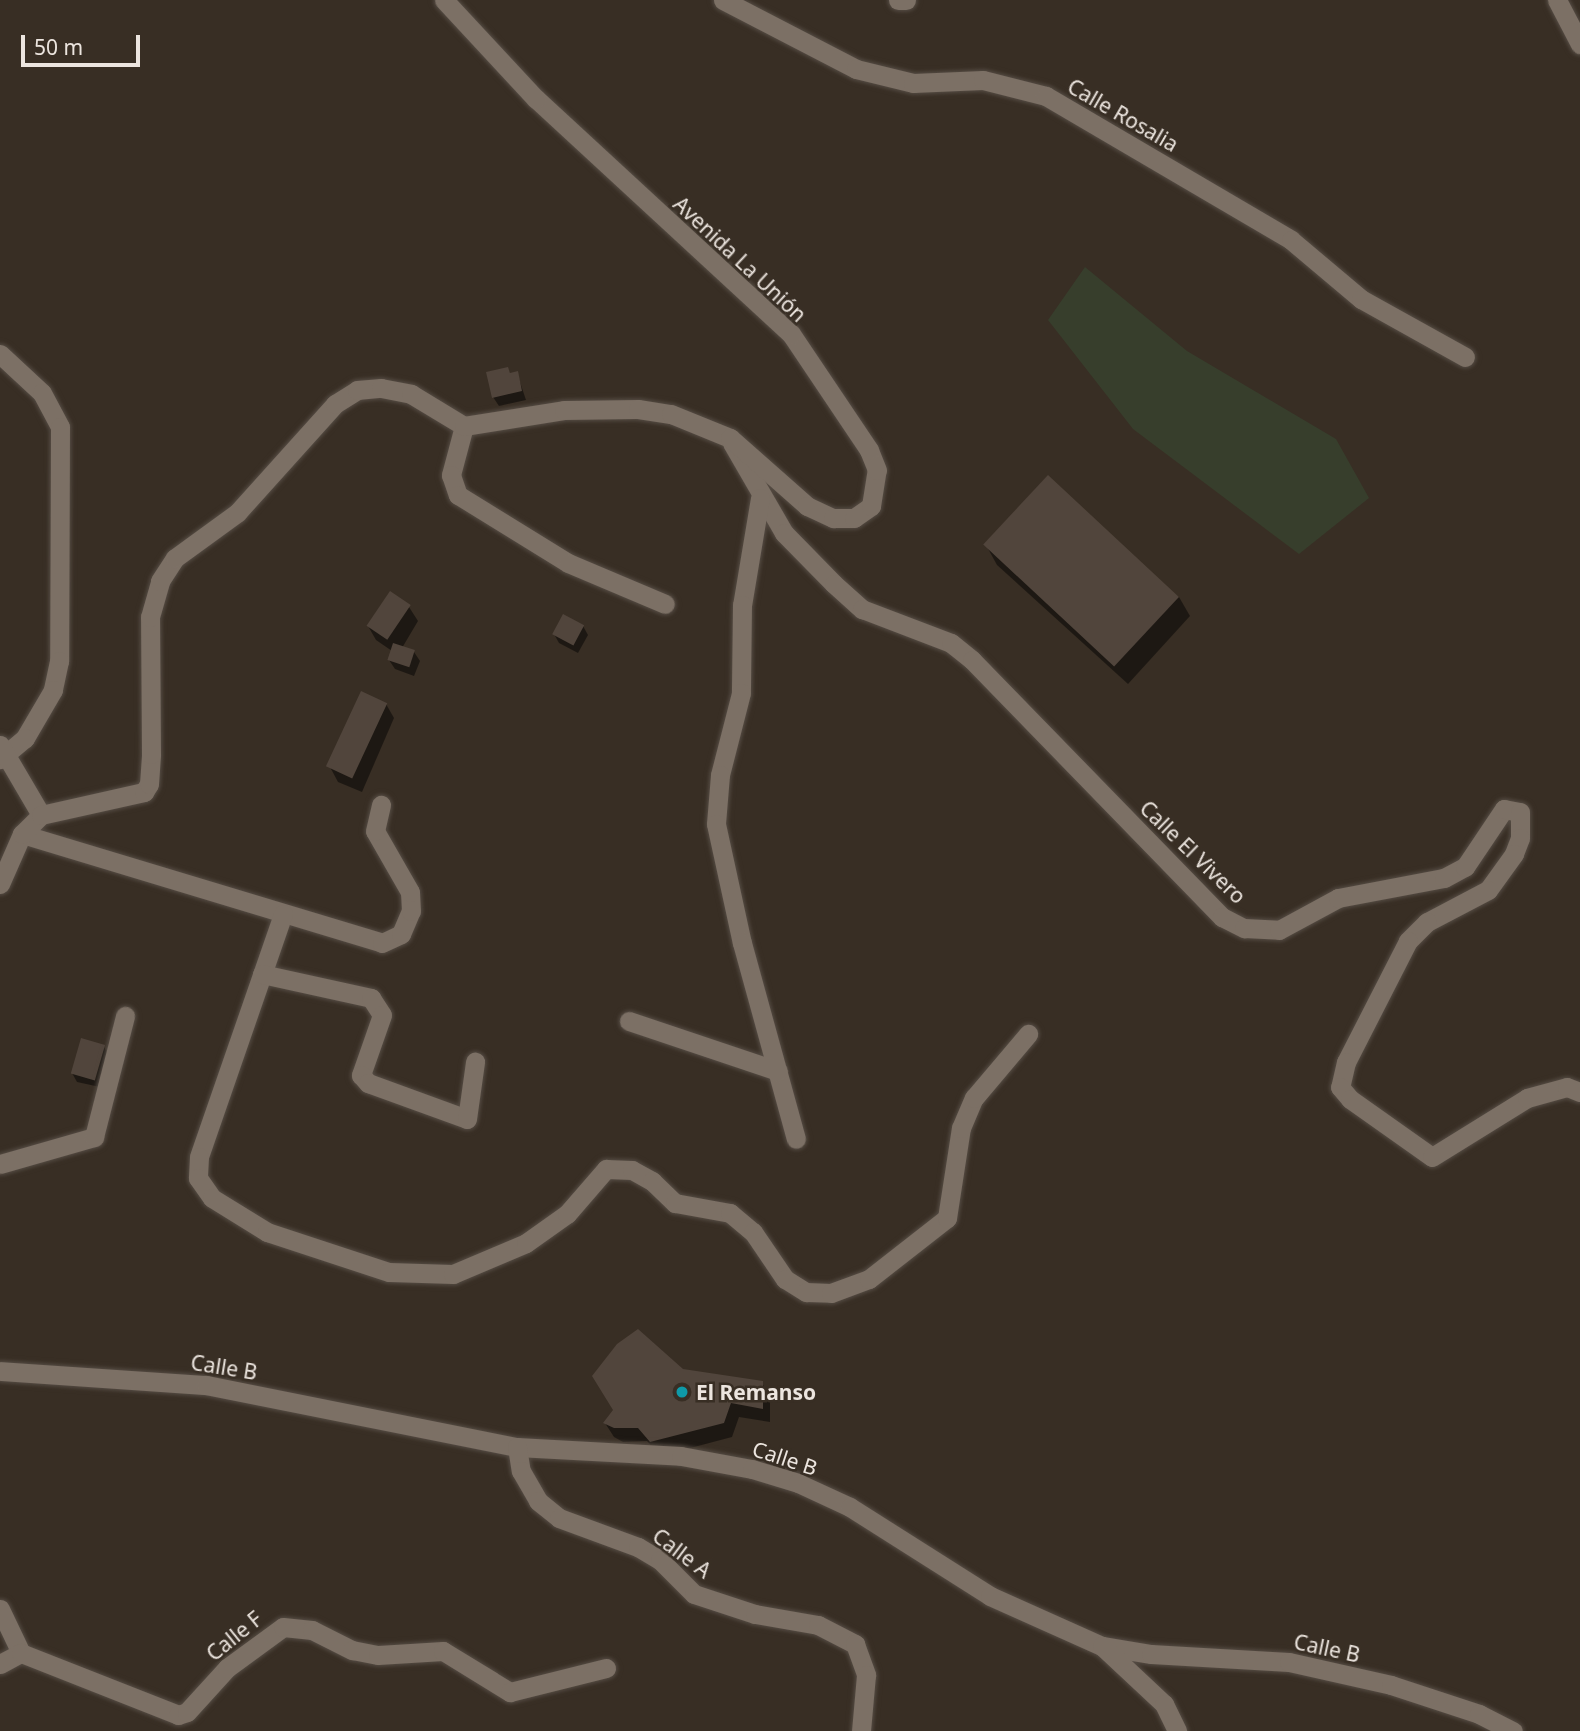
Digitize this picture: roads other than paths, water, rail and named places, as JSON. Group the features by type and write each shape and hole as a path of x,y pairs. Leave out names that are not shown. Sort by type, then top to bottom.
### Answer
{"street":[{"name":"Avenida La Unión","path":"444,0 536,99 610,162 675,230 790,334 869,450 877,470 871,506 854,518 833,518 807,506 730,438 671,414 638,409 564,410 464,426"},
{"name":"Calle Rosalia","path":"723,0 856,69 913,83 983,80 1046,96 1291,240 1361,299 1465,357"},
{"path":"898,0 906,0"},
{"path":"1557,0 1580,44"},
{"path":"0,354 42,393 60,427 58,661 52,690 25,738 2,753 40,815"},
{"path":"0,884 22,834 40,815 133,798 144,792 149,784 151,754 150,617 160,581 175,558 213,533 261,489 335,404 357,390 381,388 411,394 464,426 451,475 458,495 568,563 665,604"},
{"name":"Calle El Vivero","path":"730,438 760,498 784,533 862,609 951,643 972,660 1222,917 1244,928 1279,930 1338,898 1444,878 1465,867 1504,809 1520,812 1520,838 1514,854 1488,890 1427,922 1408,941 1346,1062 1340,1087 1350,1099 1432,1157 1527,1098 1567,1087 1580,1092"},
{"path":"760,498 742,605 741,693 720,775 716,824 742,943 796,1139"},
{"path":"22,834 383,943 401,934 411,911 410,892 380,846 376,831 381,806"},
{"path":"283,914 199,1157 198,1178 212,1198 267,1233 389,1272 453,1274 526,1243 567,1214 606,1170 632,1170 652,1181 676,1203 730,1213 753,1231 785,1279 806,1292 831,1293 869,1279 947,1218 961,1128 974,1098 1028,1034"},
{"path":"262,974 371,998 382,1015 360,1075 368,1083 467,1119 475,1062"},
{"path":"0,1164 94,1137 125,1016"},
{"path":"629,1021 778,1072"},
{"name":"Calle B","path":"0,1371 206,1385 517,1447 681,1456 798,1483 850,1507 990,1596 1102,1646 1151,1654 1289,1662 1391,1685 1479,1714 1513,1731"},
{"name":"Calle A","path":"517,1447 521,1471 538,1501 559,1518 638,1547 660,1560 694,1594 755,1614 818,1625 855,1644 866,1675 861,1731"},
{"path":"0,1609 21,1653 0,1664"},
{"name":"Calle F","path":"21,1653 178,1714 187,1712 227,1668 284,1627 312,1630 352,1650 377,1655 443,1651 510,1692 606,1668"},
{"path":"1102,1646 1164,1704 1177,1731"}],"place":[{"name":"El Remanso","path":"682,1392"}]}
